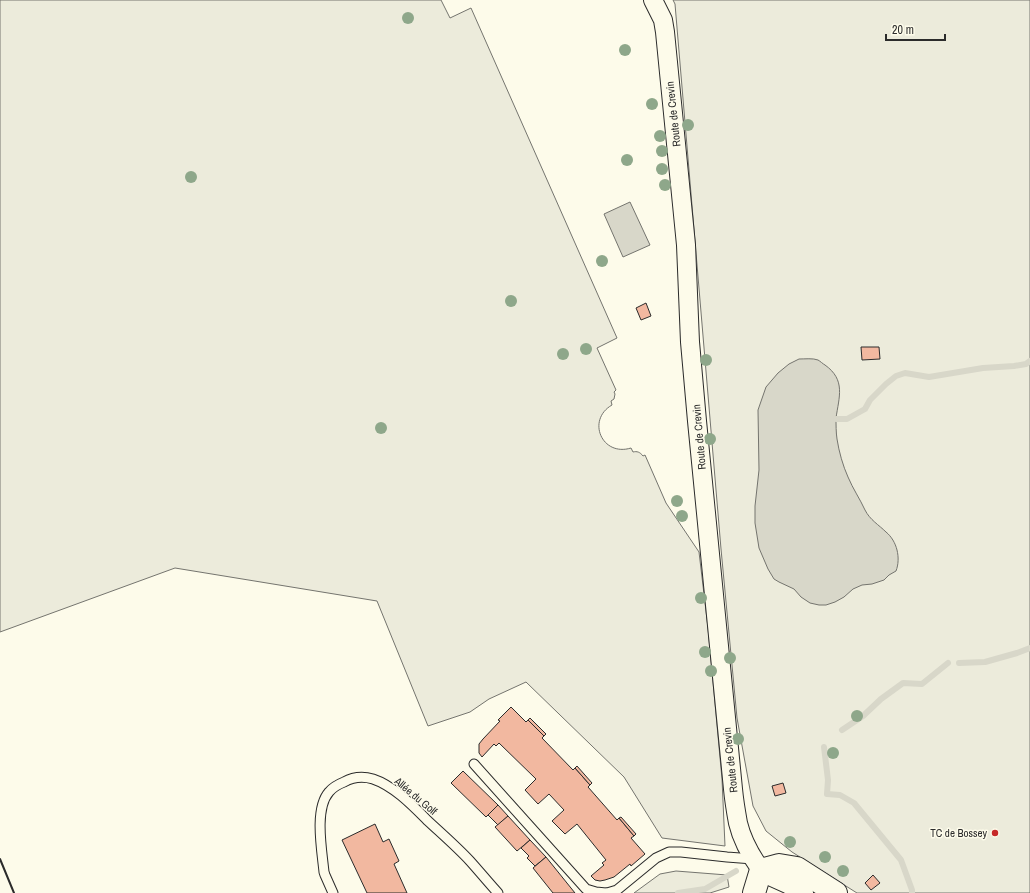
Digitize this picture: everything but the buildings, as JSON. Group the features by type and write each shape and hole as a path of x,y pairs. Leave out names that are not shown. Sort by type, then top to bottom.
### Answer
{"street":[{"name":"Route de Crevin","path":"653,0 663,20 666,39 686,245 690,342 697,421 733,788 738,824 743,838 757,864"},
{"path":"754,893 757,864"},
{"path":"757,864 790,883 802,893"},
{"path":"757,864 797,868 836,893"}],"lane":[{"path":"474,764 590,891 606,893 617,890 656,858 669,852 728,857 757,864"},
{"name":"Allée du Golf","path":"333,893 324,872 320,832 323,803 329,792 338,784 348,779 363,777 372,778 383,783 403,797 469,860 498,893"}],"shaded area":[{"path":"0,0 441,0 450,18 471,8 617,338 597,348 616,390 614,392 614,399 611,401 612,405 604,412 600,419 599,428 601,436 605,442 612,447 621,449 631,448 633,452 638,452 643,456 645,455 666,503 699,552 708,628 722,779 725,846 662,838 624,777 526,682 489,699 470,712 428,726 377,601 175,568 0,632"},
{"path":"673,0 1030,0 1030,893 857,893 792,852 766,831 753,806 737,718 721,549 675,4"},
{"path":"630,202 650,245 623,257 604,214"},
{"path":"799,359 818,360 832,371 836,377 840,389 836,418 836,434 844,468 867,514 890,536 893,540 898,555 896,571 884,580 872,584 862,585 853,589 844,597 835,602 826,605 810,603 801,597 794,589 774,579 759,548 755,523 755,506 759,470 758,410 766,387 778,373 789,364"},
{"path":"676,871 727,875 729,887 710,893 634,893 660,874"}],"waterway":[{"path":"836,419 847,419 865,409 870,400 886,384 896,376 905,373 929,377 983,368 1014,366 1026,364 1030,361"},
{"path":"959,663 985,662 1030,648"},
{"path":"842,730 863,716 881,699 903,683 922,684 948,663"},
{"path":"824,747 828,780 827,794 840,795 854,803 901,860 912,893"},
{"path":"678,893 705,889 736,871"}],"wall":[{"path":"0,859 14,893"}],"place":[{"name":"TC de Bossey","path":"995,833"}]}
